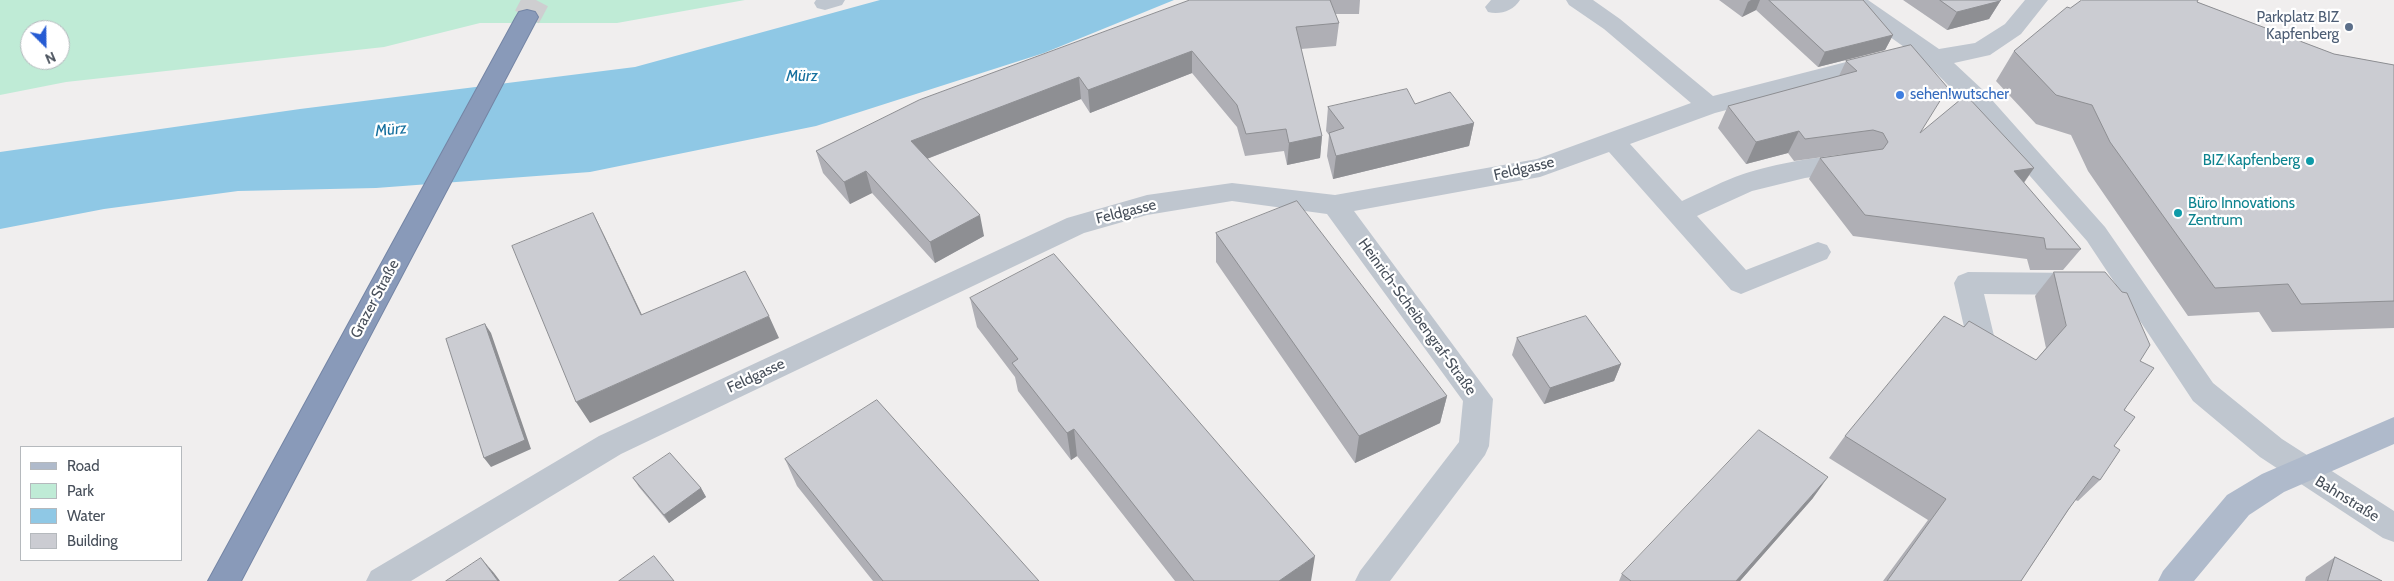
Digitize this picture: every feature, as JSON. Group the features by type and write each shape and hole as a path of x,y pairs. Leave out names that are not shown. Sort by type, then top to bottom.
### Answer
{"highway":[{"name":"Grazer Straße","path":"224,581 527,17"}],"main road":[{"path":"2174,581 2238,505 2273,483 2300,470 2394,430"}],"street":[{"path":"1577,0 1612,24 1701,98 1708,106"},
{"name":"Bahnstraße","path":"1853,0 1935,58 1975,97 2096,234 2203,392 2222,410 2300,470 2394,528"},
{"name":"Feldgasse","path":"382,581 610,445 1076,226 1147,205 1232,192 1335,205 1540,168 1708,106 1897,57 1935,58 1982,50 2013,29 2037,0"},
{"path":"1613,142 1741,283 1818,252"},
{"path":"1678,214 1745,183 1805,169 1861,163"},
{"name":"Heinrich-Scheibengraf-Straße","path":"1335,205 1478,398 1474,446 1371,581"},
{"path":"1981,340 1968,283 2130,283"}],"green space":[{"path":"0,0 745,0 617,23 480,23 384,47 66,82 0,95"}],"water":[{"name":"Mürz","path":"880,0 1174,0 1044,53 816,126 590,172 376,188 238,191 104,209 0,229 0,152 300,109 635,67"}],"building":[{"path":"1190,0 1330,0 1339,23 1296,27 1322,136 1289,143 1286,129 1246,134 1237,105 1192,51 1088,90 1079,77 911,141 980,215 930,242 866,171 844,182 816,151 919,100"},
{"path":"1769,0 1863,0 1893,35 1825,52"},
{"path":"1940,0 2001,0 1957,12"},
{"path":"2082,0 2198,0 2197,2 2334,54 2394,65 2394,301 2301,304 2288,284 2215,288 2110,142 2092,105 2056,95 2014,51 2067,7 2070,8"},
{"path":"1911,45 1948,88 1920,133 1966,95 2034,168 2014,171 2081,249 2046,249 2044,238 1865,215 1820,158 1883,149 1888,142 1883,133 1873,130 1805,139 1799,131 1756,142 1728,106 1857,71 1846,61"},
{"path":"1407,89 1415,104 1450,92 1474,123 1336,156 1329,133 1344,128 1328,107"},
{"path":"1297,201 1447,396 1359,436 1216,233"},
{"path":"593,213 641,315 745,271 769,316 576,402 512,246"},
{"path":"1054,254 1315,556 1279,581 1194,581 1074,429 1067,433 1012,363 1018,359 970,298"},
{"path":"2054,272 2105,272 2122,292 2127,293 2150,345 2140,361 2154,368 2124,410 2135,417 2114,446 2120,450 2100,480 2093,476 2021,581 1887,581 1946,499 1845,436 1944,316 1964,327 1969,321 2036,360 2066,326"},
{"path":"1586,316 1621,364 1550,388 1517,338"},
{"path":"485,324 525,440 484,458 446,339"},
{"path":"877,400 1039,581 883,581 785,459"},
{"path":"1759,430 1828,477 1736,581 1631,581 1622,574"},
{"path":"670,453 701,488 664,515 633,478"},
{"path":"654,556 674,581 619,581"},
{"path":"2335,557 2382,581 2328,581"},
{"path":"481,558 498,581 446,581"}],"tunnel":[{"path":"527,17 536,0"}],"place":[{"name":"Parkplatz BIZ Kapfenberg","path":"2349,27"},
{"name":"sehen!wutscher","path":"1900,95"},
{"name":"BIZ Kapfenberg","path":"2310,161"},
{"name":"Büro Innovations Zentrum","path":"2178,213"}]}
